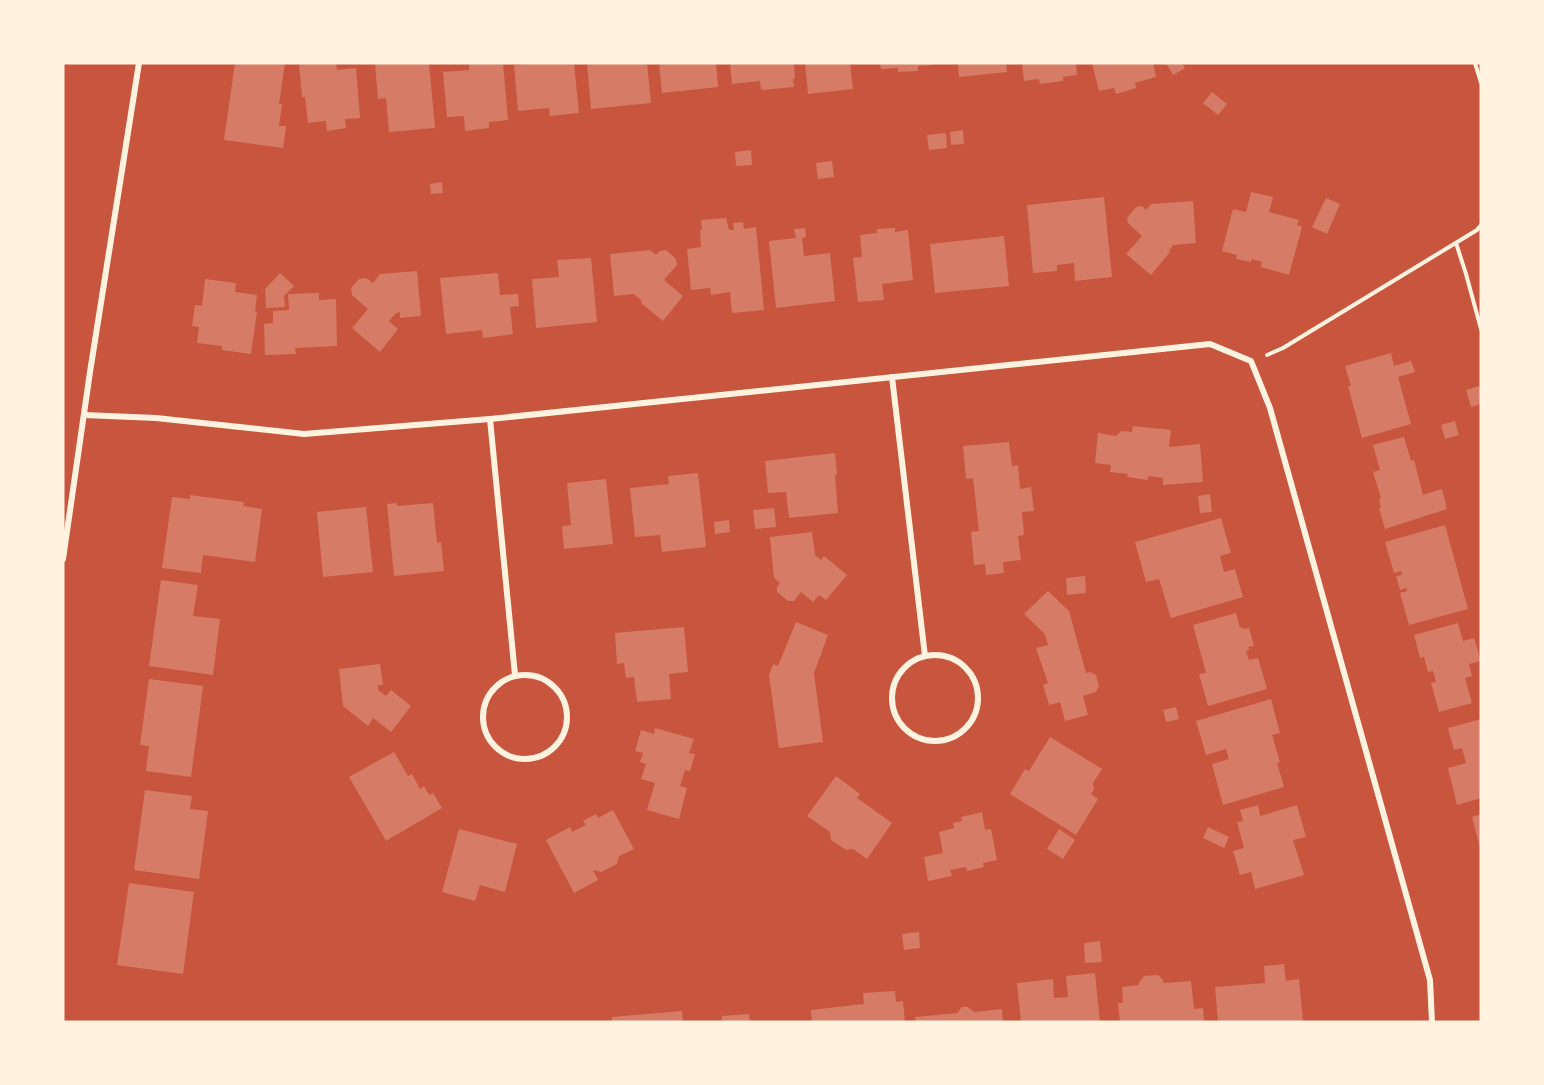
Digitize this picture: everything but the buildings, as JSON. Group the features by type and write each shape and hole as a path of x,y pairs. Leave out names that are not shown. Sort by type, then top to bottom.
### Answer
{"street":[{"path":"63,559 139,63"},
{"path":"84,415 156,418 304,434 490,419 1210,344 1251,361 1273,419 1430,980 1432,1022"},
{"path":"892,376 925,656"},
{"path":"490,419 515,675"},
{"path":"925,656 945,656 958,662 969,672 976,685 978,701 975,715 960,733 947,739 936,741 922,739 908,732 895,715 892,700 894,686 900,672 911,662 925,656"},
{"path":"529,674 543,678 556,687 564,699 568,713 567,728 560,742 550,752 537,758 515,759 502,753 491,742 484,727 483,712 491,691 502,681 515,675 529,674"}],"path":[{"path":"1474,63 1481,83"},
{"path":"1251,361 1283,348 1477,230 1481,225"},
{"path":"1455,243 1481,329"}]}
